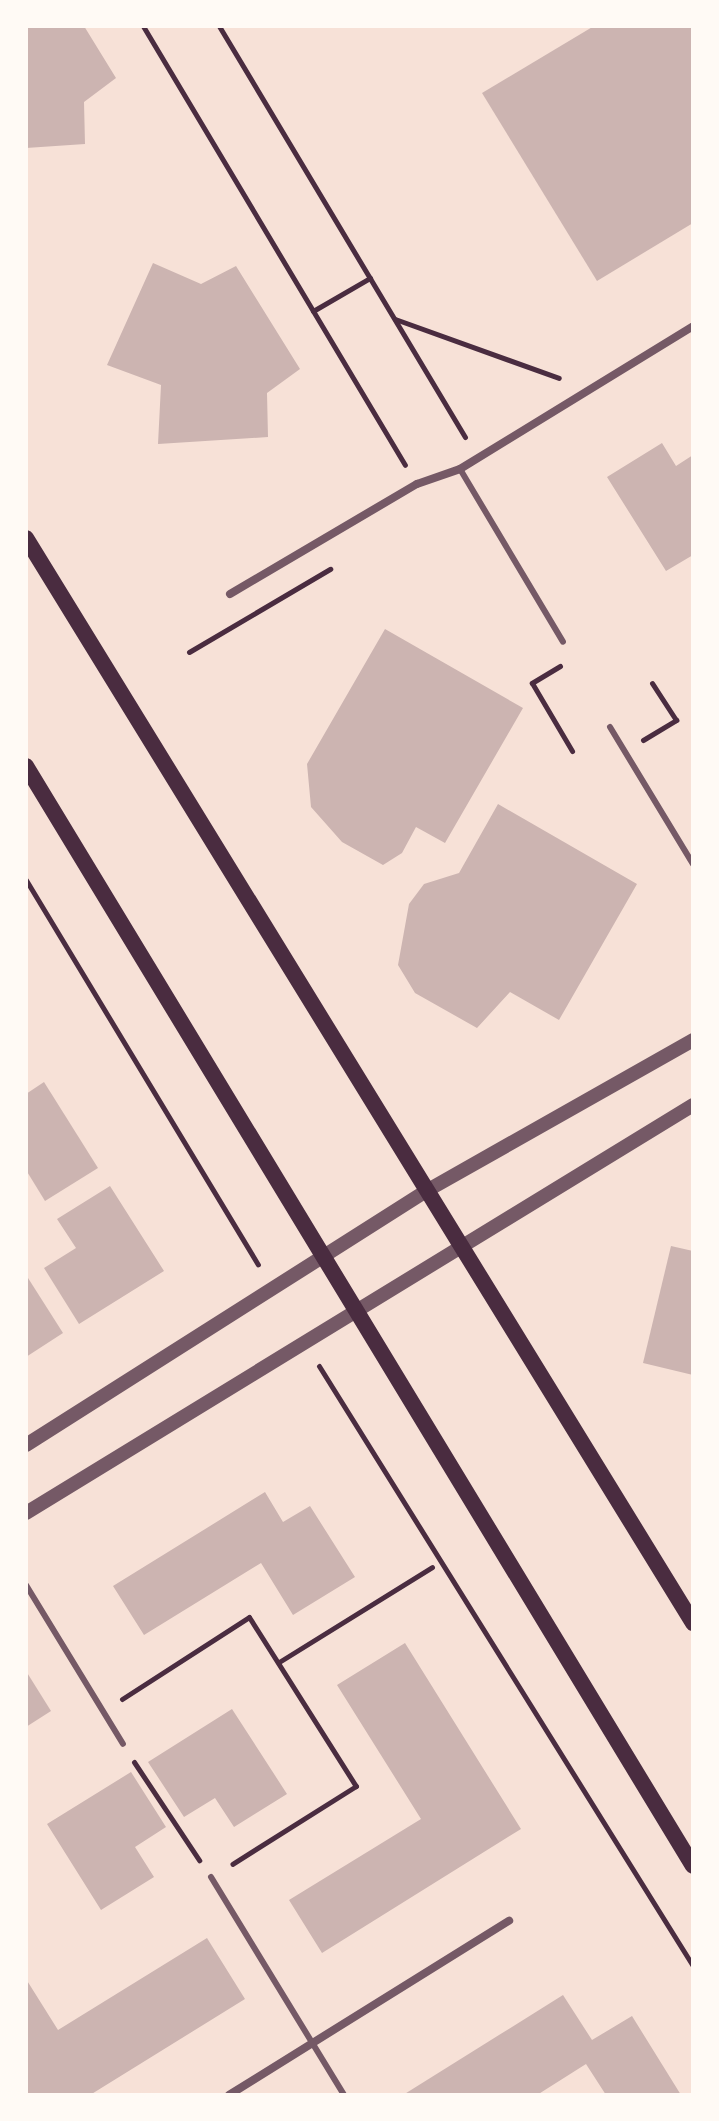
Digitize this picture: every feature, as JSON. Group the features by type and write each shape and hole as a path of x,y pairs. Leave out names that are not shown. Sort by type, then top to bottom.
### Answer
{"main road":[{"path":"26,538 693,1623"},
{"path":"26,766 353,1311 693,1866"}],"street":[{"path":"230,594 417,484 460,469 693,326"},
{"path":"26,1445 324,1259 428,1190 693,1040"},
{"path":"26,1513 460,1244 693,1105"},
{"path":"229,2095 509,1921"}],"lane":[{"path":"460,469 563,642"},
{"path":"610,727 693,864"},
{"path":"26,1585 123,1744"},
{"path":"211,1877 344,2095"}],"path":[{"path":"143,26 417,484"},
{"path":"219,26 478,458"},
{"path":"313,311 370,278"},
{"path":"394,319 590,389"},
{"path":"189,652 337,564"},
{"path":"563,642 572,658 532,683 572,751"},
{"path":"625,750 676,720 652,683"},
{"path":"26,880 273,1290"},
{"path":"304,1341 693,1966"},
{"path":"279,1662 432,1567"},
{"path":"103,1711 249,1617 356,1786 211,1877 123,1744"}],"building":[{"path":"26,26 84,26 116,78 84,102 85,144 26,148"},
{"path":"594,26 693,26 693,223 597,281 482,93"},
{"path":"153,263 201,284 236,266 300,369 267,393 268,437 158,444 161,385 107,365"},
{"path":"662,443 676,466 693,455 693,555 666,571 607,477"},
{"path":"385,629 523,708 445,843 416,827 402,853 383,865 342,842 311,807 307,764"},
{"path":"498,804 637,884 559,1020 510,992 477,1028 415,993 398,965 409,904 424,884 459,873"},
{"path":"44,1082 98,1168 45,1201 26,1170 26,1094"},
{"path":"110,1186 164,1271 79,1324 44,1268 76,1248 57,1219"},
{"path":"671,1246 693,1251 693,1375 643,1363"},
{"path":"26,1279 63,1333 26,1357"},
{"path":"265,1492 283,1522 310,1506 355,1577 293,1615 261,1563 144,1635 113,1586"},
{"path":"405,1643 521,1829 322,1953 289,1900 421,1819 337,1685"},
{"path":"26,1671 51,1711 26,1727"},
{"path":"232,1709 287,1794 234,1827 215,1798 184,1817 148,1762"},
{"path":"131,1772 166,1827 135,1847 154,1877 101,1910 47,1824"},
{"path":"207,1938 245,1999 90,2095 26,2095 26,1979 58,2030"},
{"path":"563,1995 592,2040 632,2016 681,2095 606,2095 586,2064 537,2095 403,2095"}]}
